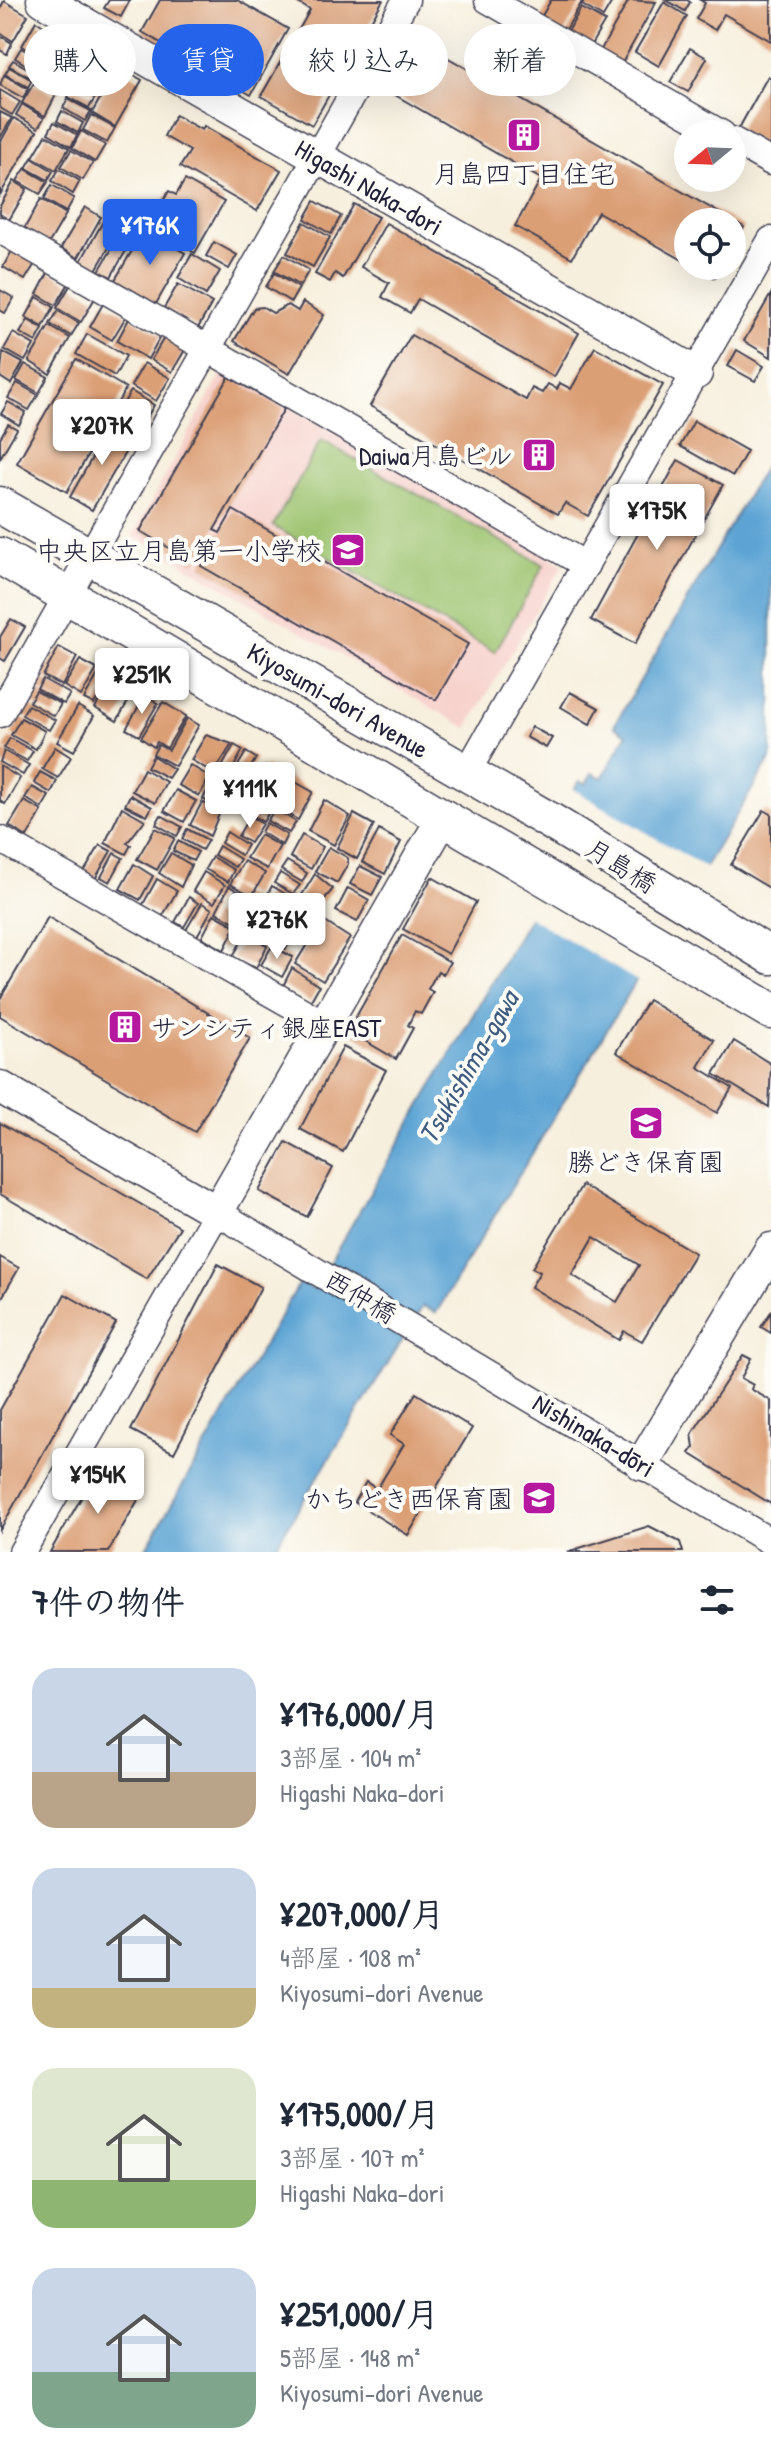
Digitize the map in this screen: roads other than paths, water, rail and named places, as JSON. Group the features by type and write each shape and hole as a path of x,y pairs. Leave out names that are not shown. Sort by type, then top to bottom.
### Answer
{"main road":[{"name":"Kiyosumi-dori Avenue","path":"0,505 552,822"},
{"name":"Kiyosumi-dori Avenue","path":"0,556 527,868"},
{"name":"月島橋","path":"552,822 691,907 769,949"},
{"name":"月島橋","path":"527,868 771,1011"}],"street":[{"name":"Higashi Naka-dori","path":"43,0 696,373"},
{"path":"0,714 406,0"},
{"path":"488,0 698,120"},
{"path":"746,148 771,162"},
{"path":"0,230 586,565"},
{"path":"466,774 771,240"},
{"path":"22,1552 443,818"},
{"path":"0,839 325,1024"},
{"path":"0,1087 217,1212"},
{"name":"西仲橋","path":"217,1212 418,1329"},
{"path":"642,1464 771,1249"},
{"name":"Nishinaka-dōri","path":"418,1329 771,1542"}],"water":[{"name":"Tsukishima-gawa","path":"771,455 771,758 436,1313 423,1306 272,1552 144,1552 300,1282 314,1290 530,916 510,904 579,781 586,784 592,773 602,778 627,734 614,726"}],"place":[{"name":"月島四丁目住宅","path":"524,135"},
{"name":"Daiwa月島ビル","path":"539,455"},
{"name":"中央区立月島第一小学校","path":"348,550"},
{"name":"サンシティ銀座EAST","path":"125,1027"},
{"name":"勝どき保育園","path":"646,1123"},
{"name":"かちどき西保育園","path":"539,1498"}]}
